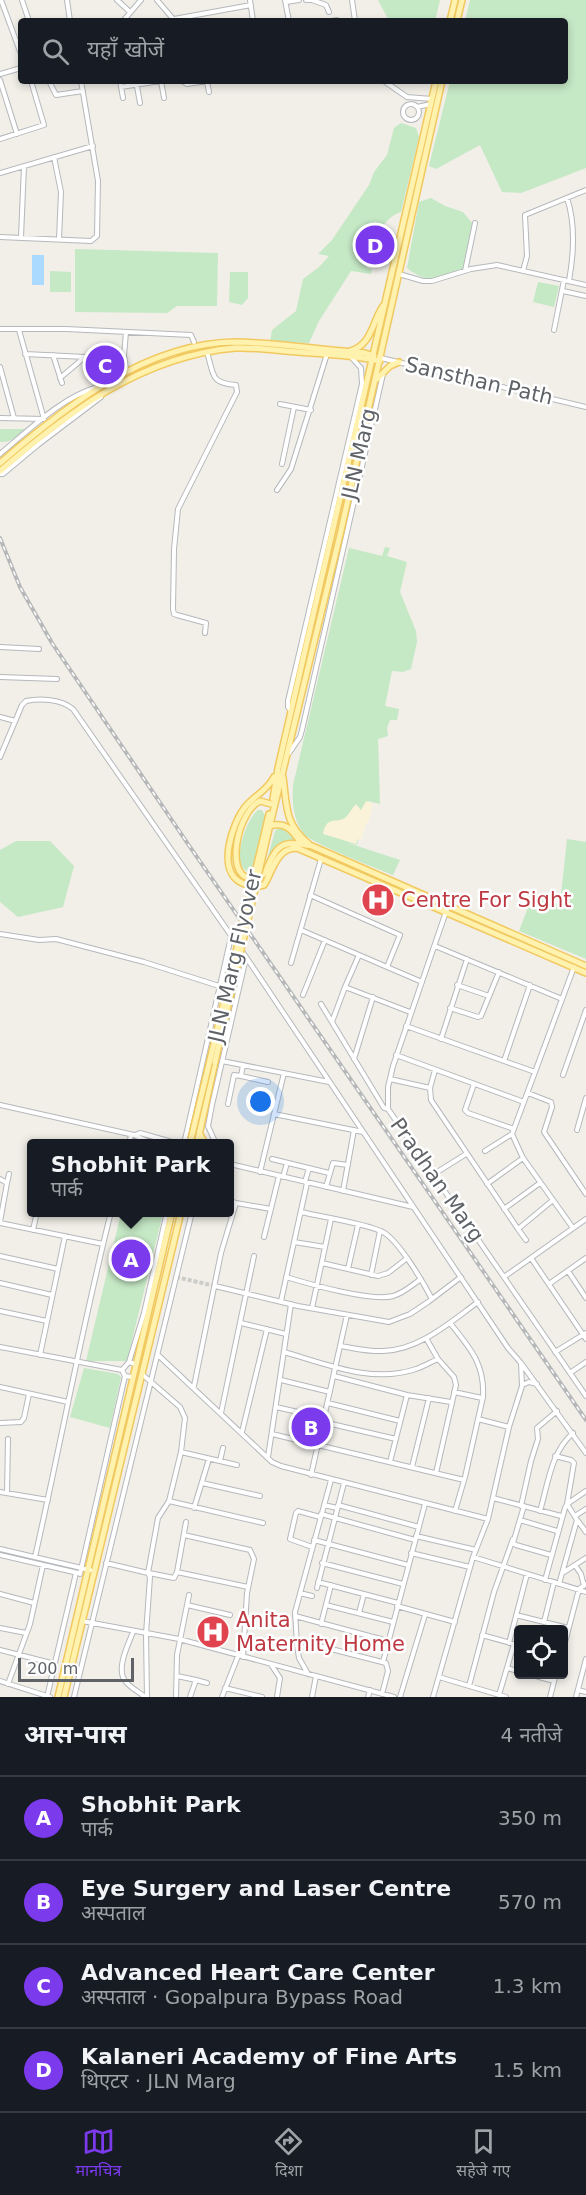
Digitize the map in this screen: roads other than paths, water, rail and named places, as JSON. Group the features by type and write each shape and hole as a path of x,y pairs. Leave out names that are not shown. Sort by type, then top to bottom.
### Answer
{"main road":[{"path":"451,18 455,0"},
{"path":"458,18 462,0"},
{"name":"JLN Marg","path":"280,770 286,756 368,427 380,360 424,161 435,84"},
{"name":"JLN Marg","path":"268,830 333,518 424,133 441,84"},
{"path":"345,352 358,349 370,335 377,315 385,303"},
{"path":"1,473 98,387 126,371 179,351 206,345 236,345 345,352 372,358"},
{"path":"0,463 37,430 90,396 143,372 207,352 236,345 372,358"},
{"name":"Sansthan Path","path":"372,358 380,360"},
{"path":"376,379 383,375 390,366 399,362"},
{"path":"347,464 348,445"},
{"path":"280,770 288,817 292,826 306,842 420,898"},
{"path":"280,770 270,786 252,800 238,818 228,859 234,878 242,883 260,887 264,885 275,862 289,848 351,870 586,966"},
{"name":"JLN Marg Flyover","path":"198,1139 280,770"},
{"path":"271,804 260,801 253,804 245,814 234,856 239,870 250,878 261,876 267,869 273,854 280,847 292,842 312,846"},
{"path":"268,830 281,824 285,825 305,852"},
{"name":"JLN Marg Flyover","path":"191,1139 268,830"},
{"path":"447,909 586,973"},
{"path":"200,1129 204,1139"},
{"path":"58,1697 132,1363 169,1217"},
{"path":"64,1697 82,1621 85,1572 143,1375 180,1217"}],"street":[{"path":"1,0 18,46"},
{"path":"22,0 28,18"},
{"path":"67,0 70,18"},
{"path":"117,0 130,12"},
{"path":"125,18 141,0"},
{"path":"157,0 172,18"},
{"path":"288,18 285,1 299,0"},
{"path":"306,0 326,5 329,12"},
{"path":"352,0 355,18"},
{"path":"182,18 250,2 253,18"},
{"path":"0,74 18,69"},
{"path":"0,80 17,134"},
{"path":"0,139 44,124 32,84"},
{"path":"51,84 56,95 83,91"},
{"path":"0,237 91,241 97,236 99,181 82,84"},
{"path":"120,84 123,98"},
{"path":"121,87 132,84"},
{"path":"136,84 140,103"},
{"path":"162,84 164,98"},
{"path":"208,84 209,92"},
{"path":"388,84 402,95 431,102"},
{"path":"402,95 405,106 402,113 405,118 410,121 417,118 429,123"},
{"path":"405,106 410,104 417,107 431,102"},
{"path":"417,107 419,112 417,118"},
{"path":"0,173 93,146"},
{"path":"54,157 61,192 58,239"},
{"path":"21,237 24,166"},
{"path":"523,270 526,256 525,215 586,190"},
{"path":"554,330 573,260 573,227 567,198"},
{"path":"465,271 475,223"},
{"path":"399,274 423,281 432,281 446,279 465,271 497,265 586,285"},
{"path":"563,291 586,296"},
{"path":"0,329 66,329 191,335 194,342"},
{"path":"19,330 44,418"},
{"path":"126,332 124,356 126,371"},
{"path":"205,633 206,623 174,614 173,609 174,549 178,509 238,387 215,380 207,352"},
{"path":"25,354 124,356"},
{"path":"277,490 291,469 327,354"},
{"path":"53,356 61,380 86,357"},
{"path":"333,518 363,374 362,368 350,357"},
{"name":"Sansthan Path","path":"380,360 391,360 586,407"},
{"path":"0,368 14,418"},
{"path":"368,427 383,375"},
{"path":"0,454 44,418 84,391 98,387"},
{"path":"1,473 92,406 104,395 105,391"},
{"path":"280,404 311,410"},
{"path":"282,464 294,407"},
{"path":"0,418 44,418"},
{"path":"0,447 9,447"},
{"path":"0,647 39,649"},
{"path":"0,677 57,679"},
{"path":"1,754 22,705 29,700 62,702 73,709 246,957 478,1302 586,1453"},
{"path":"0,717 15,721"},
{"path":"291,963 321,859"},
{"path":"310,895 400,935 387,967"},
{"name":"Pradhan Marg","path":"447,909 396,1055 390,1079 388,1109 586,1396"},
{"path":"302,930 422,982"},
{"path":"0,934 39,940 56,939 144,962 219,986"},
{"path":"185,1139 231,936"},
{"path":"303,995 325,940"},
{"path":"435,946 562,999"},
{"path":"332,1023 359,955"},
{"path":"214,1139 208,1126 246,957"},
{"path":"441,1038 467,959"},
{"path":"485,1151 513,1132 576,961"},
{"path":"450,1008 481,1016 498,972"},
{"path":"457,985 489,996"},
{"path":"504,1061 530,985"},
{"path":"345,987 410,1012"},
{"path":"354,1060 373,997"},
{"path":"321,1004 384,1108 388,1109"},
{"path":"563,1075 586,1010"},
{"path":"406,1026 535,1072"},
{"path":"396,1055 524,1102"},
{"path":"203,1057 330,1082"},
{"path":"241,1076 243,1065"},
{"path":"435,1070 429,1095 466,1154 526,1240"},
{"path":"260,1172 284,1073"},
{"path":"228,1104 234,1075 268,1082"},
{"path":"390,1079 430,1088"},
{"path":"474,1084 465,1110 513,1132 524,1158 573,1228"},
{"path":"528,1093 551,1102 552,1107 544,1132 586,1194"},
{"path":"577,1130 584,1113 586,1098"},
{"path":"0,1105 144,1139"},
{"path":"274,1114 363,1132"},
{"path":"343,1191 354,1130"},
{"path":"131,1139 133,1135 140,1133 163,1139"},
{"path":"434,1174 466,1154"},
{"path":"488,1184 524,1158"},
{"path":"272,1159 329,1173"},
{"path":"264,1237 287,1163"},
{"path":"326,1187 333,1163 348,1165"},
{"path":"234,1165 413,1207"},
{"path":"281,1301 309,1168"},
{"path":"9,1174 0,1222 103,1244"},
{"path":"0,1179 7,1183"},
{"path":"504,1209 540,1182"},
{"path":"518,1229 553,1200"},
{"path":"234,1210 236,1203 272,1209"},
{"path":"301,1212 380,1231 394,1241 421,1278 432,1299"},
{"path":"33,1230 36,1217"},
{"path":"35,1557 110,1217"},
{"path":"74,1697 191,1217"},
{"path":"194,1387 221,1253 232,1217"},
{"path":"312,1308 331,1219"},
{"path":"504,1277 586,1219"},
{"path":"348,1269 358,1225"},
{"path":"371,1275 380,1231"},
{"path":"40,1355 65,1236"},
{"path":"294,1242 325,1247"},
{"path":"0,1256 58,1269"},
{"path":"221,1413 255,1256"},
{"path":"531,1258 585,1336 555,1352"},
{"path":"549,1284 586,1258"},
{"path":"322,1263 378,1276 388,1273 406,1259"},
{"path":"568,1270 586,1298"},
{"path":"166,1274 176,1277"},
{"path":"286,1277 317,1286 380,1298 394,1296 421,1278"},
{"path":"215,1286 291,1304 390,1322 410,1314 461,1277"},
{"path":"0,1283 52,1295"},
{"path":"340,1346 382,1351 400,1349 426,1338 478,1302"},
{"path":"268,1458 291,1304"},
{"path":"0,1311 47,1321"},
{"path":"311,1474 347,1315"},
{"path":"241,1323 286,1334"},
{"path":"450,1323 477,1360 482,1374 482,1398 478,1419 455,1511"},
{"path":"242,1433 267,1329"},
{"path":"122,1370 132,1363 135,1337 142,1330"},
{"path":"426,1338 438,1359 454,1377 456,1385 436,1473"},
{"path":"0,1347 122,1370 129,1377"},
{"path":"284,1352 353,1372 381,1374 416,1369 438,1359"},
{"path":"157,1357 194,1387 280,1467 488,1519"},
{"path":"570,1373 586,1362"},
{"path":"433,1697 473,1557 488,1519 509,1427 522,1386 521,1363"},
{"path":"143,1375 183,1412 185,1425 169,1501 158,1518 148,1573 150,1577 146,1635 146,1697"},
{"path":"334,1376 407,1395 451,1402"},
{"path":"281,1380 330,1392"},
{"path":"522,1386 529,1382 538,1385"},
{"path":"0,1387 68,1402"},
{"path":"454,1392 482,1398"},
{"path":"0,1423 21,1422 29,1394"},
{"path":"390,1462 407,1395"},
{"path":"412,1467 429,1398"},
{"path":"328,1403 400,1421"},
{"path":"276,1407 396,1439"},
{"path":"469,1686 502,1566 520,1520 538,1439 537,1428 557,1411"},
{"path":"478,1419 509,1427"},
{"path":"540,1510 555,1456 562,1442 573,1433"},
{"path":"272,1434 464,1480"},
{"path":"7,1493 8,1439"},
{"path":"219,1461 224,1448"},
{"path":"181,1452 237,1465"},
{"path":"545,1580 561,1516 567,1504 574,1463 555,1456"},
{"path":"194,1508 209,1459"},
{"path":"305,1674 299,1658 295,1616 331,1480"},
{"path":"202,1483 260,1496"},
{"path":"317,1588 344,1483"},
{"path":"567,1504 586,1491"},
{"path":"0,1492 48,1500"},
{"path":"493,1498 561,1516"},
{"path":"169,1501 263,1523"},
{"path":"383,1662 425,1504"},
{"path":"567,1504 586,1532"},
{"path":"324,1505 419,1527"},
{"path":"563,1573 576,1518 586,1509"},
{"path":"312,1547 290,1539 292,1524 298,1511 476,1550"},
{"path":"520,1520 557,1531"},
{"path":"106,1563 174,1578 186,1522"},
{"path":"184,1535 250,1550 254,1558 248,1587 240,1656 222,1697"},
{"path":"513,1539 516,1545 551,1555"},
{"path":"314,1540 408,1565"},
{"path":"0,1548 85,1572"},
{"path":"411,1553 470,1567"},
{"path":"0,1555 85,1572"},
{"path":"473,1557 586,1592"},
{"path":"544,1622 556,1583 563,1573 586,1558"},
{"path":"322,1563 403,1584"},
{"path":"8,1684 26,1633 43,1565"},
{"path":"568,1628 579,1589 585,1585 575,1565"},
{"path":"0,1681 48,1697 55,1664 85,1572"},
{"path":"177,1572 248,1587"},
{"path":"509,1642 527,1574"},
{"path":"318,1582 455,1622"},
{"path":"321,1624 331,1585"},
{"path":"300,1593 312,1596"},
{"path":"0,1594 34,1603"},
{"path":"359,1613 364,1594"},
{"path":"176,1697 179,1639 189,1595"},
{"path":"187,1605 230,1615"},
{"path":"326,1605 393,1622"},
{"path":"400,1697 425,1615"},
{"path":"295,1616 388,1641"},
{"path":"516,1616 556,1625"},
{"path":"82,1621 146,1635 179,1639 393,1697"},
{"path":"0,1628 26,1633"},
{"path":"133,1632 122,1666 122,1673 125,1681 146,1697"},
{"path":"482,1635 514,1644"},
{"path":"296,1640 386,1663 388,1671 382,1694"},
{"path":"0,1650 55,1664"},
{"path":"499,1695 514,1650"},
{"path":"576,1697 586,1659"},
{"path":"274,1666 280,1678 277,1697"},
{"path":"507,1668 514,1670"},
{"path":"177,1676 207,1683"},
{"path":"312,1697 316,1676"},
{"path":"439,1677 506,1697"},
{"path":"547,1679 555,1681 550,1697"},
{"path":"190,1697 196,1680"},
{"path":"225,1688 262,1697"},
{"path":"578,1689 586,1692"},
{"path":"368,1697 370,1690"}],"water":[{"path":"32,255 44,255 44,285 32,285"}],"tunnel":[{"path":"176,1277 215,1286"}],"railway":[{"path":"0,538 20,587 52,643 586,1420"}],"place":[{"name":"Kalaneri Academy of Fine Arts","path":"375,245"},
{"name":"Advanced Heart Care Center","path":"105,365"},
{"name":"Centre For Sight","path":"378,900"},
{"name":"Shobhit Park","path":"131,1259"},
{"name":"Eye Surgery and Laser Centre","path":"311,1427"},
{"name":"Anita Maternity Home","path":"213,1632"}]}
